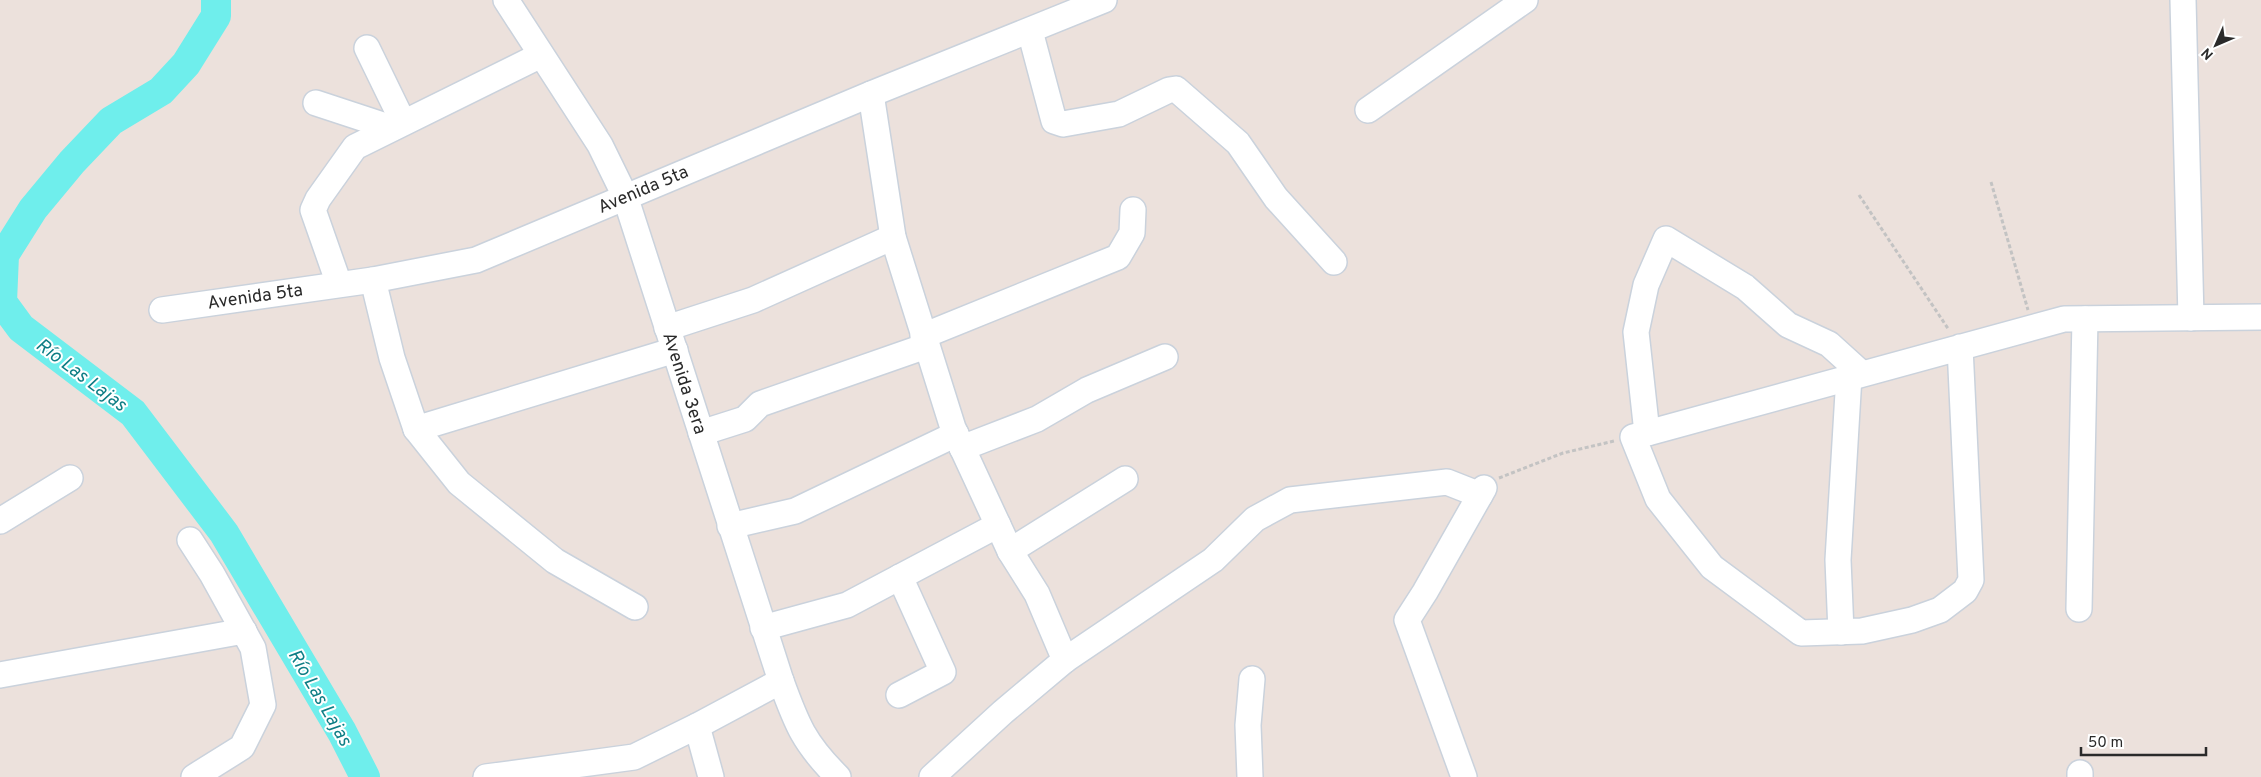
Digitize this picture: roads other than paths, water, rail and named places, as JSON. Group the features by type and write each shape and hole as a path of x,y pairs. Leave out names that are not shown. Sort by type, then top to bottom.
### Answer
{"street":[{"name":"Avenida 3era","path":"506,0 600,145 625,196 781,681 807,744 838,777"},
{"name":"Avenida 5ta","path":"162,310 373,280 476,260 871,94 1104,0"},
{"path":"1368,110 1525,0"},
{"path":"2184,0 2191,318"},
{"path":"1030,31 1054,121 1063,124 1119,114 1169,90 1176,89 1238,144 1276,198 1334,262"},
{"path":"366,48 397,125"},
{"path":"339,284 313,210 318,198 355,146 541,55"},
{"path":"871,94 893,237 925,341 959,441 1010,551 1037,594 1066,660"},
{"path":"316,103 397,125"},
{"path":"701,433 745,419 760,404 925,341 1118,257 1132,232 1133,210"},
{"path":"416,429 671,339 893,237"},
{"path":"1841,632 1838,560 1855,375 1829,344 1788,325 1745,287 1666,239 1646,285 1636,332 1640,435 1658,499 1712,567 1801,633 1841,632 1862,631 1912,620 1940,610 1965,591 1971,580 1960,347"},
{"path":"373,280 382,321 416,429 459,483 555,561 635,607"},
{"path":"2079,609 2085,318"},
{"path":"1640,435 2064,319 2261,318"},
{"path":"730,526 795,511 959,441 1037,419 1087,390 1166,357"},
{"path":"0,521 70,478"},
{"path":"1010,551 1125,479"},
{"path":"932,777 1003,712 1066,660 1213,560 1255,519 1290,500 1447,482 1482,491 1425,592 1406,620 1464,777"},
{"path":"763,628 847,605 998,524"},
{"path":"190,540 253,648 263,705 242,747 194,777"},
{"path":"899,695 943,672 900,577"},
{"path":"0,675 244,631"},
{"path":"1250,777 1248,725 1252,679"},
{"path":"486,777 634,757 781,681"},
{"path":"697,726 711,777"}],"waterway":[{"name":"Río Las Lajas","path":"216,0 216,16 186,64 161,91 111,121 72,162 33,209 4,255 2,302 21,328 133,413 224,533 342,732 365,777"}]}
